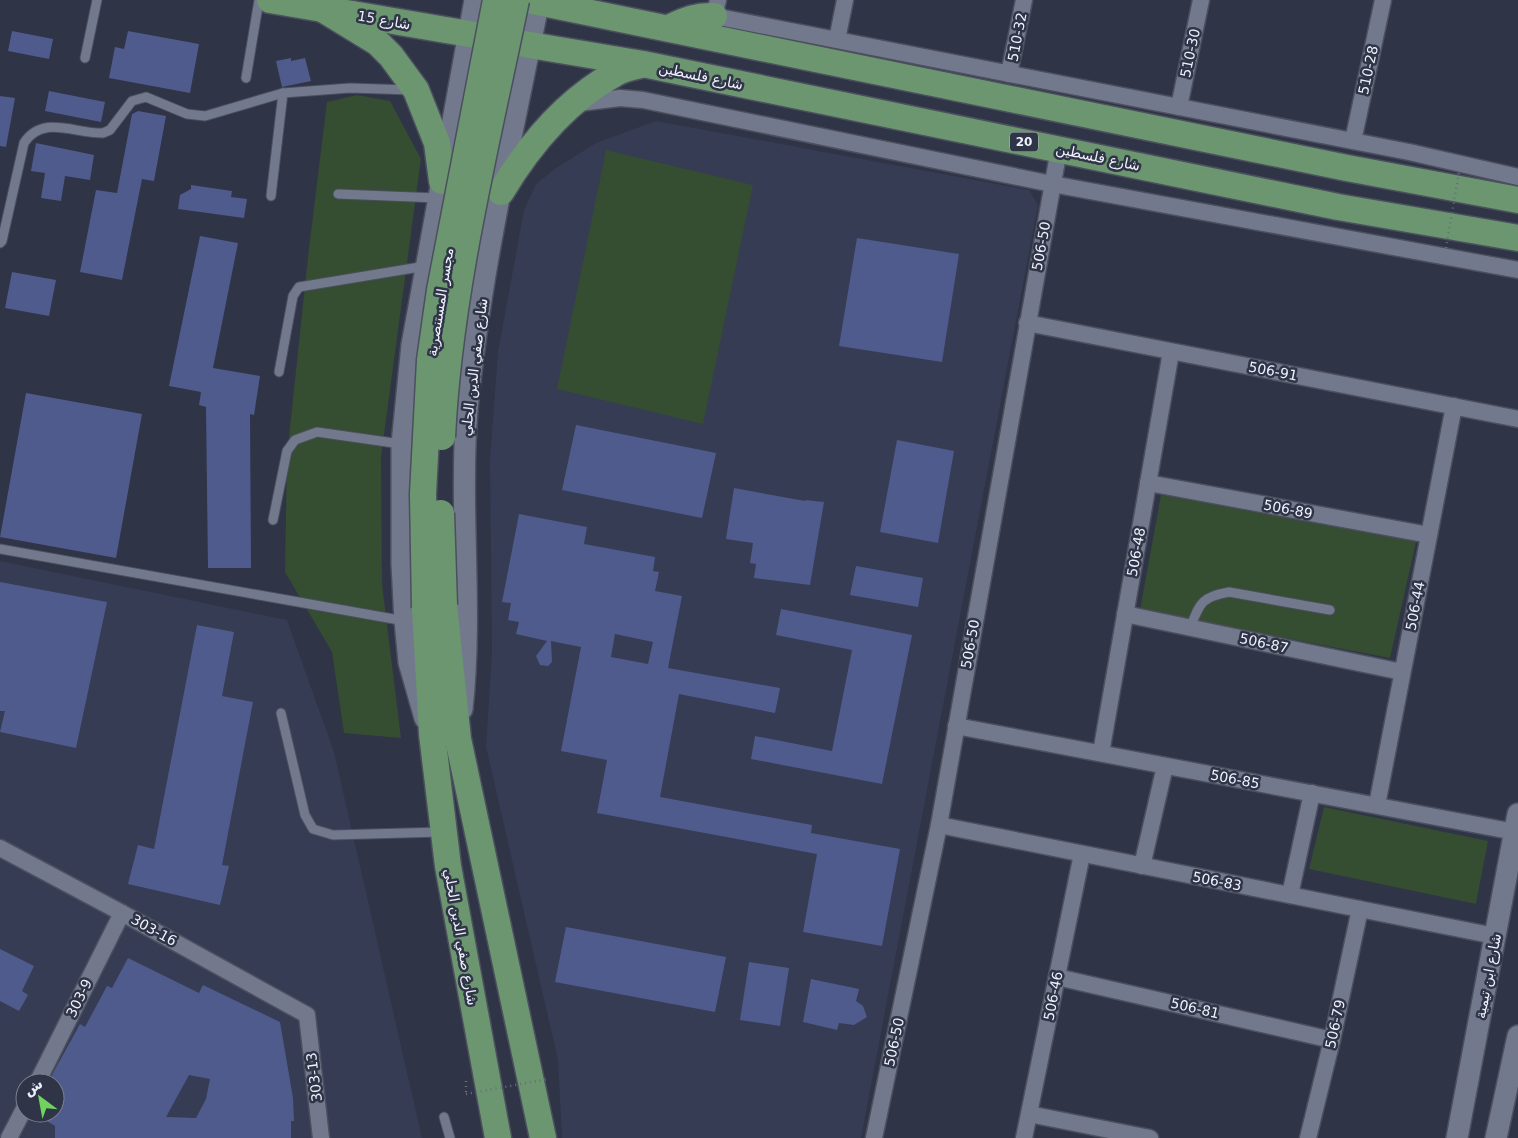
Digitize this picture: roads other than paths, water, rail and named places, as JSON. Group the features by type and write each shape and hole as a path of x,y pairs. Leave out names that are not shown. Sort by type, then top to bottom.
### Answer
{"main road":[{"name":"شارع 15","path":"270,0 474,35"},
{"name":"مجسر المستنصرية","path":"425,611 423,494 430,360 440,290 496,0"},
{"path":"530,0 661,25 1348,168 1518,200"},
{"name":"مجسر المستنصرية","path":"425,611 441,467 449,362 472,222 530,0"},
{"path":"626,0 661,25 704,15 716,8"},
{"path":"324,10 378,43 391,56 416,90 437,143 440,190"},
{"name":"شارع فلسطين","path":"525,44 643,64 1338,207 1518,238"},
{"path":"501,192 520,159 550,126 574,104 617,72 643,64"},
{"path":"1338,207 1348,168"},
{"name":"شارع صفي الدين الحلي","path":"425,611 432,734 444,832 498,1138"},
{"name":"شارع صفي الدين الحلي","path":"425,611 458,739 543,1138"}],"street":[{"name":"شارع صفي الدين الحلي","path":"425,611 402,564 402,444 418,345 426,266 440,190 474,35 475,0"},
{"name":"شارع صفي الدين الحلي","path":"458,739 467,646 464,459 468,352 501,192 525,44 530,0"},
{"path":"837,40 845,0"},
{"name":"510-32","path":"1010,74 1024,0"},
{"name":"510-30","path":"1179,107 1201,0"},
{"name":"510-28","path":"1353,141 1383,0"},
{"path":"716,8 837,40 1353,141 1518,178"},
{"path":"574,104 597,99 643,100 1052,184 1518,270"},
{"name":"506-50","path":"874,1138 939,825 1059,149"},
{"name":"506-91","path":"1027,324 1518,419"},
{"name":"506-48","path":"1101,753 1171,352"},
{"name":"506-44","path":"1377,805 1454,406"},
{"name":"506-89","path":"1148,483 1429,535"},
{"name":"506-87","path":"1125,614 1402,672"},
{"name":"506-85","path":"956,726 1377,805 1516,823"},
{"path":"1142,866 1165,766"},
{"path":"1290,895 1312,793"},
{"name":"شارع ابن تيمية","path":"1457,1138 1516,823"},
{"name":"506-83","path":"939,825 1495,936"},
{"name":"303-16","path":"0,848 122,912 306,1015"},
{"name":"506-46","path":"1024,1138 1082,854"},
{"name":"506-79","path":"1308,1138 1332,1040 1360,909"},
{"name":"303-9","path":"42,1073 122,912"},
{"name":"506-81","path":"1057,977 1332,1040"},
{"name":"303-13","path":"306,1015 321,1138"},
{"path":"1496,1138 1518,1036"},
{"path":"1029,1114 1150,1138"},
{"path":"10,1138 17,1123"}],"lane":[{"path":"85,58 96,0"},
{"path":"246,78 259,0"},
{"path":"0,243 24,143 36,131 48,126 103,133 110,130 132,101 146,97 187,114 205,116 283,94 350,88 416,90"},
{"path":"271,196 283,94"},
{"path":"338,194 440,190"},
{"path":"279,372 293,296 300,287 426,266"},
{"path":"273,520 286,451 295,440 317,432 402,444"},
{"path":"0,549 425,611"},
{"path":"1190,628 1199,604 1214,595 1229,592 1330,610"},
{"path":"281,713 305,815 313,829 333,835 444,832"},
{"path":"444,1117 450,1138"}]}
